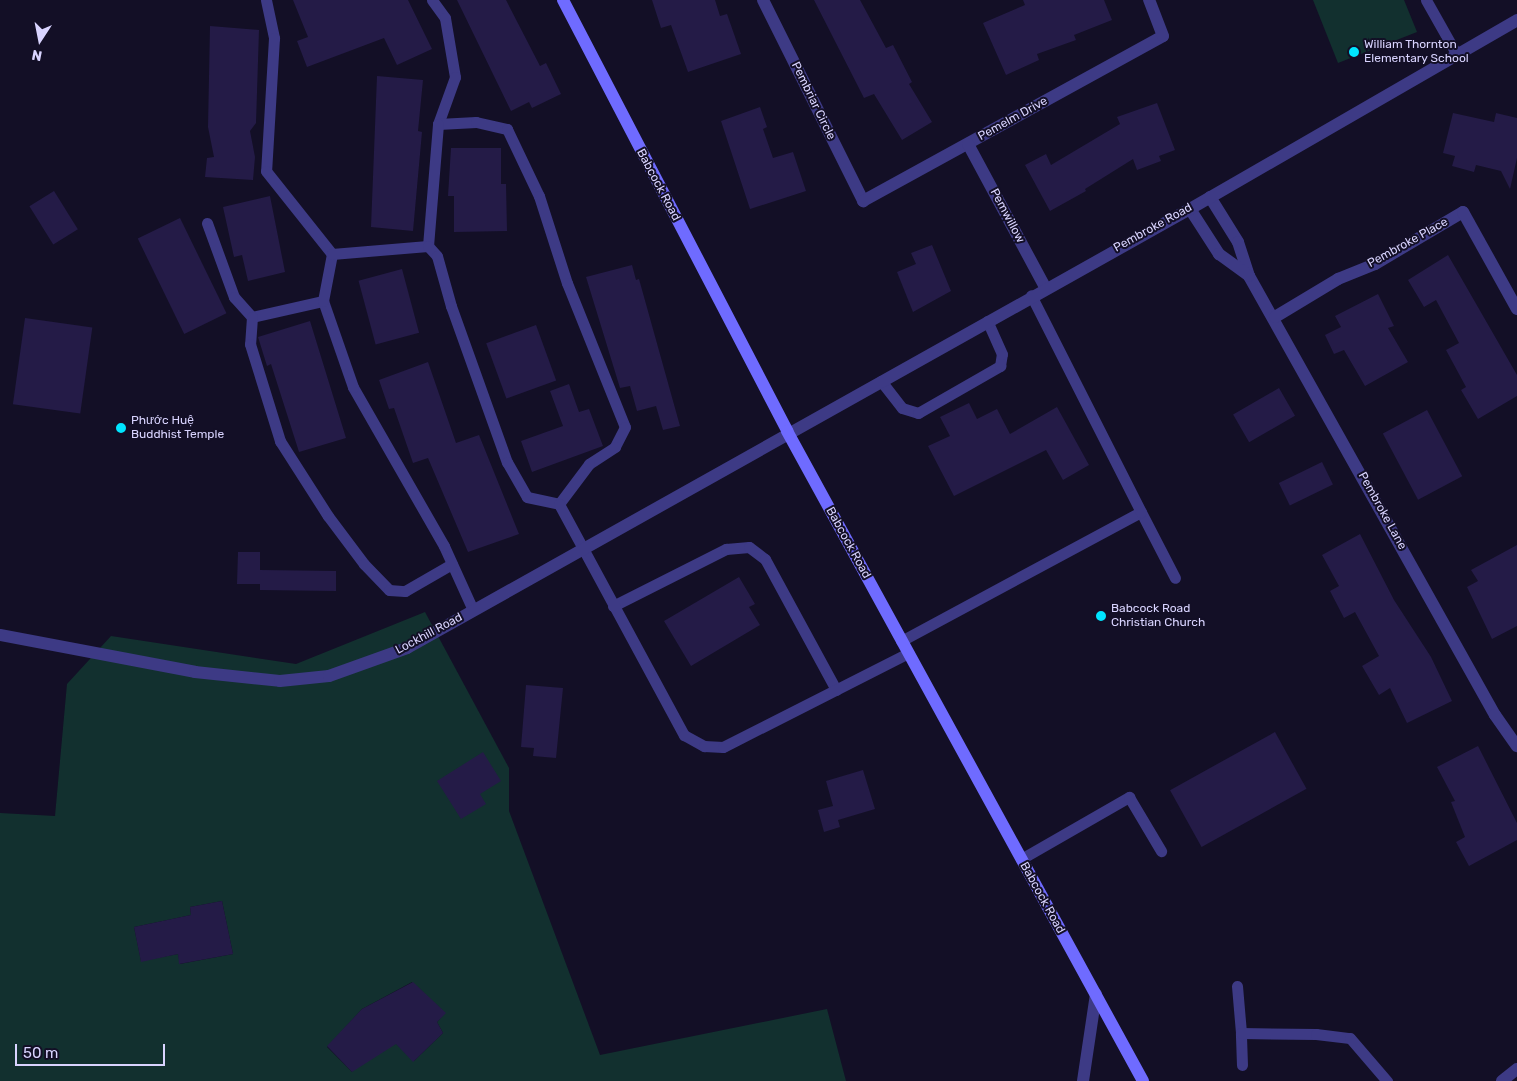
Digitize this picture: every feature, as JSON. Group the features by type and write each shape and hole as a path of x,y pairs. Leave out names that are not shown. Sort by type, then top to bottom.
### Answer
{"main road":[{"name":"Babcock Road","path":"563,0 787,432 1143,1081"}],"street":[{"name":"Pembriar Circle","path":"763,0 863,202"},
{"name":"Pemelm Drive","path":"863,202 1163,36 1149,0"},
{"name":"Pembroke Road","path":"787,432 1210,197 1517,20"},
{"name":"Pemwillow","path":"968,144 1045,287"},
{"name":"Pembroke Lane","path":"1210,197 1238,242 1249,276 1274,317 1495,715 1517,746"},
{"name":"Pembroke Lane","path":"1190,208 1219,254 1249,276"},
{"name":"Pembroke Place","path":"1274,317 1338,278 1375,264 1463,212 1517,309"},
{"name":"Lockhill Road","path":"0,635 195,672 280,681 329,676 406,648 787,432"},
{"path":"1083,1081 1096,994"},
{"path":"1502,1081 1517,1069"}],"lane":[{"path":"266,0 274,38 266,171 332,254 323,301 353,387 452,564 473,610"},
{"path":"432,0 445,18 455,76 438,124 428,246 437,256 451,306 507,462 527,497 559,504"},
{"path":"1426,0 1457,55"},
{"path":"438,124 476,122 507,129 539,196 567,283 626,428 615,447 588,464 559,504"},
{"path":"207,223 234,297 252,317 250,344 280,441 328,516 364,564 389,590 405,592 452,564"},
{"path":"332,254 428,246"},
{"path":"1031,295 1175,578"},
{"path":"252,317 323,301"},
{"path":"881,381 902,408 918,413 934,404 1000,366 1002,354 987,321"},
{"path":"559,504 581,548 684,735 704,746 724,747 908,653"},
{"path":"901,640 1141,512"},
{"path":"613,606 726,549 749,547 765,559 836,690"},
{"path":"1020,859 1129,797 1161,851"},
{"path":"1237,986 1242,1065"},
{"path":"1241,1033 1350,1038 1387,1081"}],"green space":[{"path":"1313,0 1404,0 1417,32 1338,63"},
{"path":"425,612 509,768 509,811 600,1055 827,1009 846,1081 0,1081 0,813 55,816 67,684 111,636 296,664","holes":["222,901 233,954 180,964 178,954 141,961 134,927 191,915 190,907","412,982 445,1013 437,1022 443,1033 414,1061 381,1029 352,1072 327,1047 362,1009"]}],"building":[{"path":"293,0 408,0 432,49 397,65 384,38 307,67 297,41 308,37"},
{"path":"457,0 506,0 540,66 546,63 561,94 532,108 529,102 511,111"},
{"path":"652,0 715,0 720,16 727,14 741,54 688,72 671,25 661,28"},
{"path":"814,0 860,0 886,48 893,45 912,82 909,84 932,122 902,140 874,94 864,98"},
{"path":"1023,0 1104,0 1112,20 1074,35 1076,40 1037,54 1039,60 1006,75 983,23 1025,5"},
{"path":"210,26 259,30 256,123 250,131 255,157 253,180 205,177 207,158 214,157 208,127"},
{"path":"377,76 423,80 418,131 422,132 413,231 371,227"},
{"path":"1157,103 1175,150 1159,156 1161,161 1137,170 1133,159 1085,189 1086,191 1050,211 1025,165 1046,154 1051,165 1120,124 1117,117"},
{"path":"760,107 767,127 763,129 773,158 793,152 806,191 750,209 721,121"},
{"path":"1453,113 1494,122 1496,113 1517,118 1517,158 1510,189 1501,171 1476,165 1474,172 1452,166 1455,156 1443,153"},
{"path":"451,148 501,148 501,184 506,184 507,231 454,232 454,196 448,196"},
{"path":"54,191 78,229 53,245 29,206"},
{"path":"270,196 285,272 248,281 242,255 234,257 223,207"},
{"path":"180,218 226,313 184,334 138,239"},
{"path":"932,245 951,291 913,312 897,272 916,264 911,253"},
{"path":"1448,255 1517,375 1517,396 1478,419 1461,390 1466,387 1446,350 1459,343 1436,300 1424,307 1408,280"},
{"path":"632,265 636,280 639,279 680,426 663,430 656,406 637,411 630,386 620,388 586,277"},
{"path":"402,269 419,333 376,344 359,281"},
{"path":"1378,294 1394,326 1388,328 1408,362 1365,386 1344,350 1334,354 1325,335 1341,327 1335,316"},
{"path":"25,318 92,327 80,414 13,404"},
{"path":"310,321 346,438 299,452 271,364 267,366 258,337"},
{"path":"536,325 556,380 506,399 486,343"},
{"path":"428,362 456,443 479,435 519,534 468,552 428,458 413,463 394,408 389,409 379,380"},
{"path":"569,384 579,412 589,409 603,446 532,472 521,441 563,426 550,391"},
{"path":"1279,388 1295,416 1249,442 1233,414"},
{"path":"969,403 977,419 997,409 1010,434 1057,407 1089,465 1063,480 1046,450 954,496 928,446 950,436 940,417"},
{"path":"1427,410 1462,476 1418,500 1383,433"},
{"path":"1322,462 1333,484 1290,506 1279,483"},
{"path":"1360,534 1394,600 1431,657 1452,701 1407,723 1390,688 1379,695 1362,666 1379,656 1355,612 1344,618 1330,591 1339,586 1322,555"},
{"path":"1517,545 1517,626 1492,639 1467,587 1478,581 1471,570"},
{"path":"238,552 260,552 260,570 336,571 336,591 260,590 260,584 237,584"},
{"path":"739,577 755,604 749,607 760,625 691,666 664,621"},
{"path":"526,685 563,688 556,758 533,756 534,748 521,747"},
{"path":"1275,732 1307,789 1202,847 1170,790"},
{"path":"1478,746 1517,823 1517,840 1469,866 1456,842 1465,837 1451,802 1455,801 1437,767"},
{"path":"483,752 501,781 480,794 486,804 461,819 437,781"},
{"path":"863,770 875,809 838,820 840,827 824,832 818,810 833,806 826,781"},
{"path":"222,901 233,954 179,964 178,954 141,962 134,927 191,915 190,907"},
{"path":"413,982 446,1013 437,1022 443,1033 413,1062 396,1044 352,1072 327,1046 362,1009"}],"place":[{"name":"William Thornton Elementary School","path":"1354,52"},
{"name":"Phước Huệ Buddhist Temple","path":"121,428"},
{"name":"Babcock Road Christian Church","path":"1101,616"}]}
